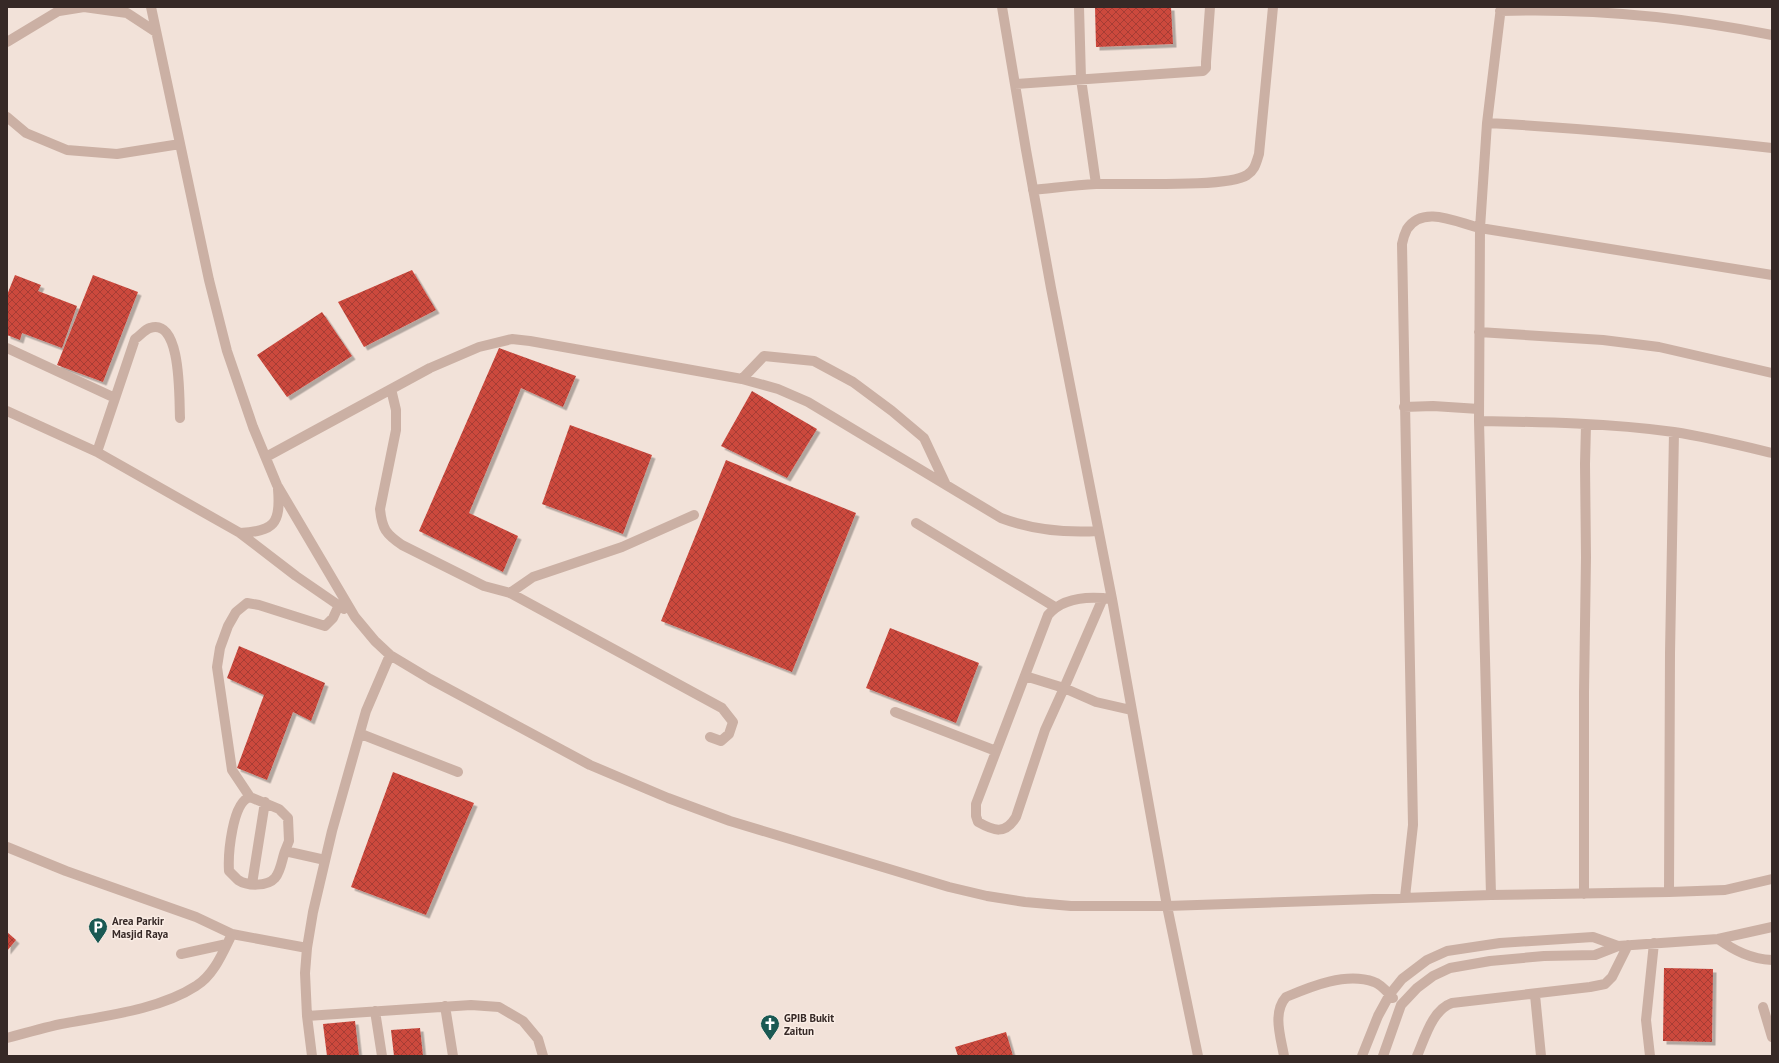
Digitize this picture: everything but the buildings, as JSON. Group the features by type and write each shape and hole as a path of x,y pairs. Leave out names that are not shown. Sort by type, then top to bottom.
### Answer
{"street":[{"path":"7,42 62,9 84,7 127,13 156,32"},
{"path":"151,7 209,280 227,351 253,427 277,485 355,617 375,641 390,655 430,679 590,765 668,798 730,821 942,884 987,896 1025,902 1071,906 1167,906 1406,897 1669,892 1725,890 1772,879"},
{"path":"1002,7 1033,190 1098,531 1108,598 1131,710 1167,906 1198,1056"},
{"path":"1079,7 1081,79 1096,184"},
{"path":"1015,84 1203,71 1206,62 1210,7"},
{"path":"1033,190 1096,184 1234,181 1247,175 1255,167 1259,154 1273,7"},
{"path":"1491,895 1479,421 1480,228 1487,123 1500,9 1567,10 1665,18 1709,23 1772,35"},
{"path":"7,117 26,133 67,150 118,154 180,144"},
{"path":"1487,123 1578,128 1772,148"},
{"path":"1406,897 1413,825 1402,244 1407,229 1417,219 1431,216 1446,218 1480,228 1772,275"},
{"path":"97,452 135,339 149,328 159,327 167,331 177,358 180,418"},
{"path":"1479,332 1603,340 1659,348 1772,373"},
{"path":"266,457 430,368 479,347 512,339 742,379 778,389 808,402 1001,518 1019,525 1041,530 1068,532 1098,531"},
{"path":"7,348 115,398"},
{"path":"742,379 764,356 814,361 853,382 892,411 924,438 946,485"},
{"path":"391,389 397,420 380,509 381,522 384,530 391,538 484,586 510,593 722,708 733,722 729,734 721,741 710,737"},
{"path":"1404,407 1433,406 1479,409"},
{"path":"7,411 97,452 240,533 296,576 355,617"},
{"path":"1479,421 1631,427 1674,432 1772,453"},
{"path":"1584,894 1586,425"},
{"path":"1669,892 1670,653 1674,432"},
{"path":"240,533 260,532 268,528 276,520 278,509 277,485"},
{"path":"510,593 533,576 622,547 694,515"},
{"path":"916,523 1055,607"},
{"path":"1108,598 1045,730 1016,817 1012,824 1006,829 999,830 989,828 978,822 976,816 976,804 1048,615 1055,607 1066,602 1080,599 1108,598"},
{"path":"250,797 246,798 241,806 234,825 228,854 229,871 239,880 252,884 266,883 274,879 289,841 288,818 278,809 265,802 250,797 232,770 217,667 220,648 228,626 236,612 247,603 259,605 325,626 333,618 339,605"},
{"path":"312,1056 307,1016 305,973 307,948 325,860 366,712 390,655"},
{"path":"1025,676 1064,688 1096,702 1131,710"},
{"path":"895,712 996,751"},
{"path":"360,734 458,772"},
{"path":"252,884 265,802"},
{"path":"7,847 66,871 196,917 232,934 307,948"},
{"path":"285,851 325,860"},
{"path":"1383,1056 1401,1005 1417,988 1433,976 1450,968 1498,960 1544,956 1595,955 1623,946 1718,939 1772,926"},
{"path":"7,1038 58,1025 131,1011 168,999 197,986 214,968 232,934"},
{"path":"1363,1056 1378,1016 1390,994 1402,979 1427,960 1447,951 1500,943 1593,937 1623,946"},
{"path":"1718,939 1741,954 1757,959 1772,960"},
{"path":"1650,1056 1646,1020 1654,943"},
{"path":"181,954 227,944"},
{"path":"1417,1056 1433,1021 1440,1010 1446,1005 1452,1003 1535,995 1605,984 1616,972 1623,946"},
{"path":"1284,1056 1278,1015 1282,1002 1286,997 1322,984 1359,979 1376,982 1401,1005"},
{"path":"1535,995 1541,1056"},
{"path":"307,1016 445,1006 471,1005 499,1007 523,1021 538,1040 543,1056"},
{"path":"445,1006 453,1056"},
{"path":"1763,1007 1772,1037"},
{"path":"376,1011 382,1056"}],"place":[{"name":"Area Parkir Masjid Raya","path":"98,944"},
{"name":"GPIB Bukit Zaitun","path":"770,1041"}]}
